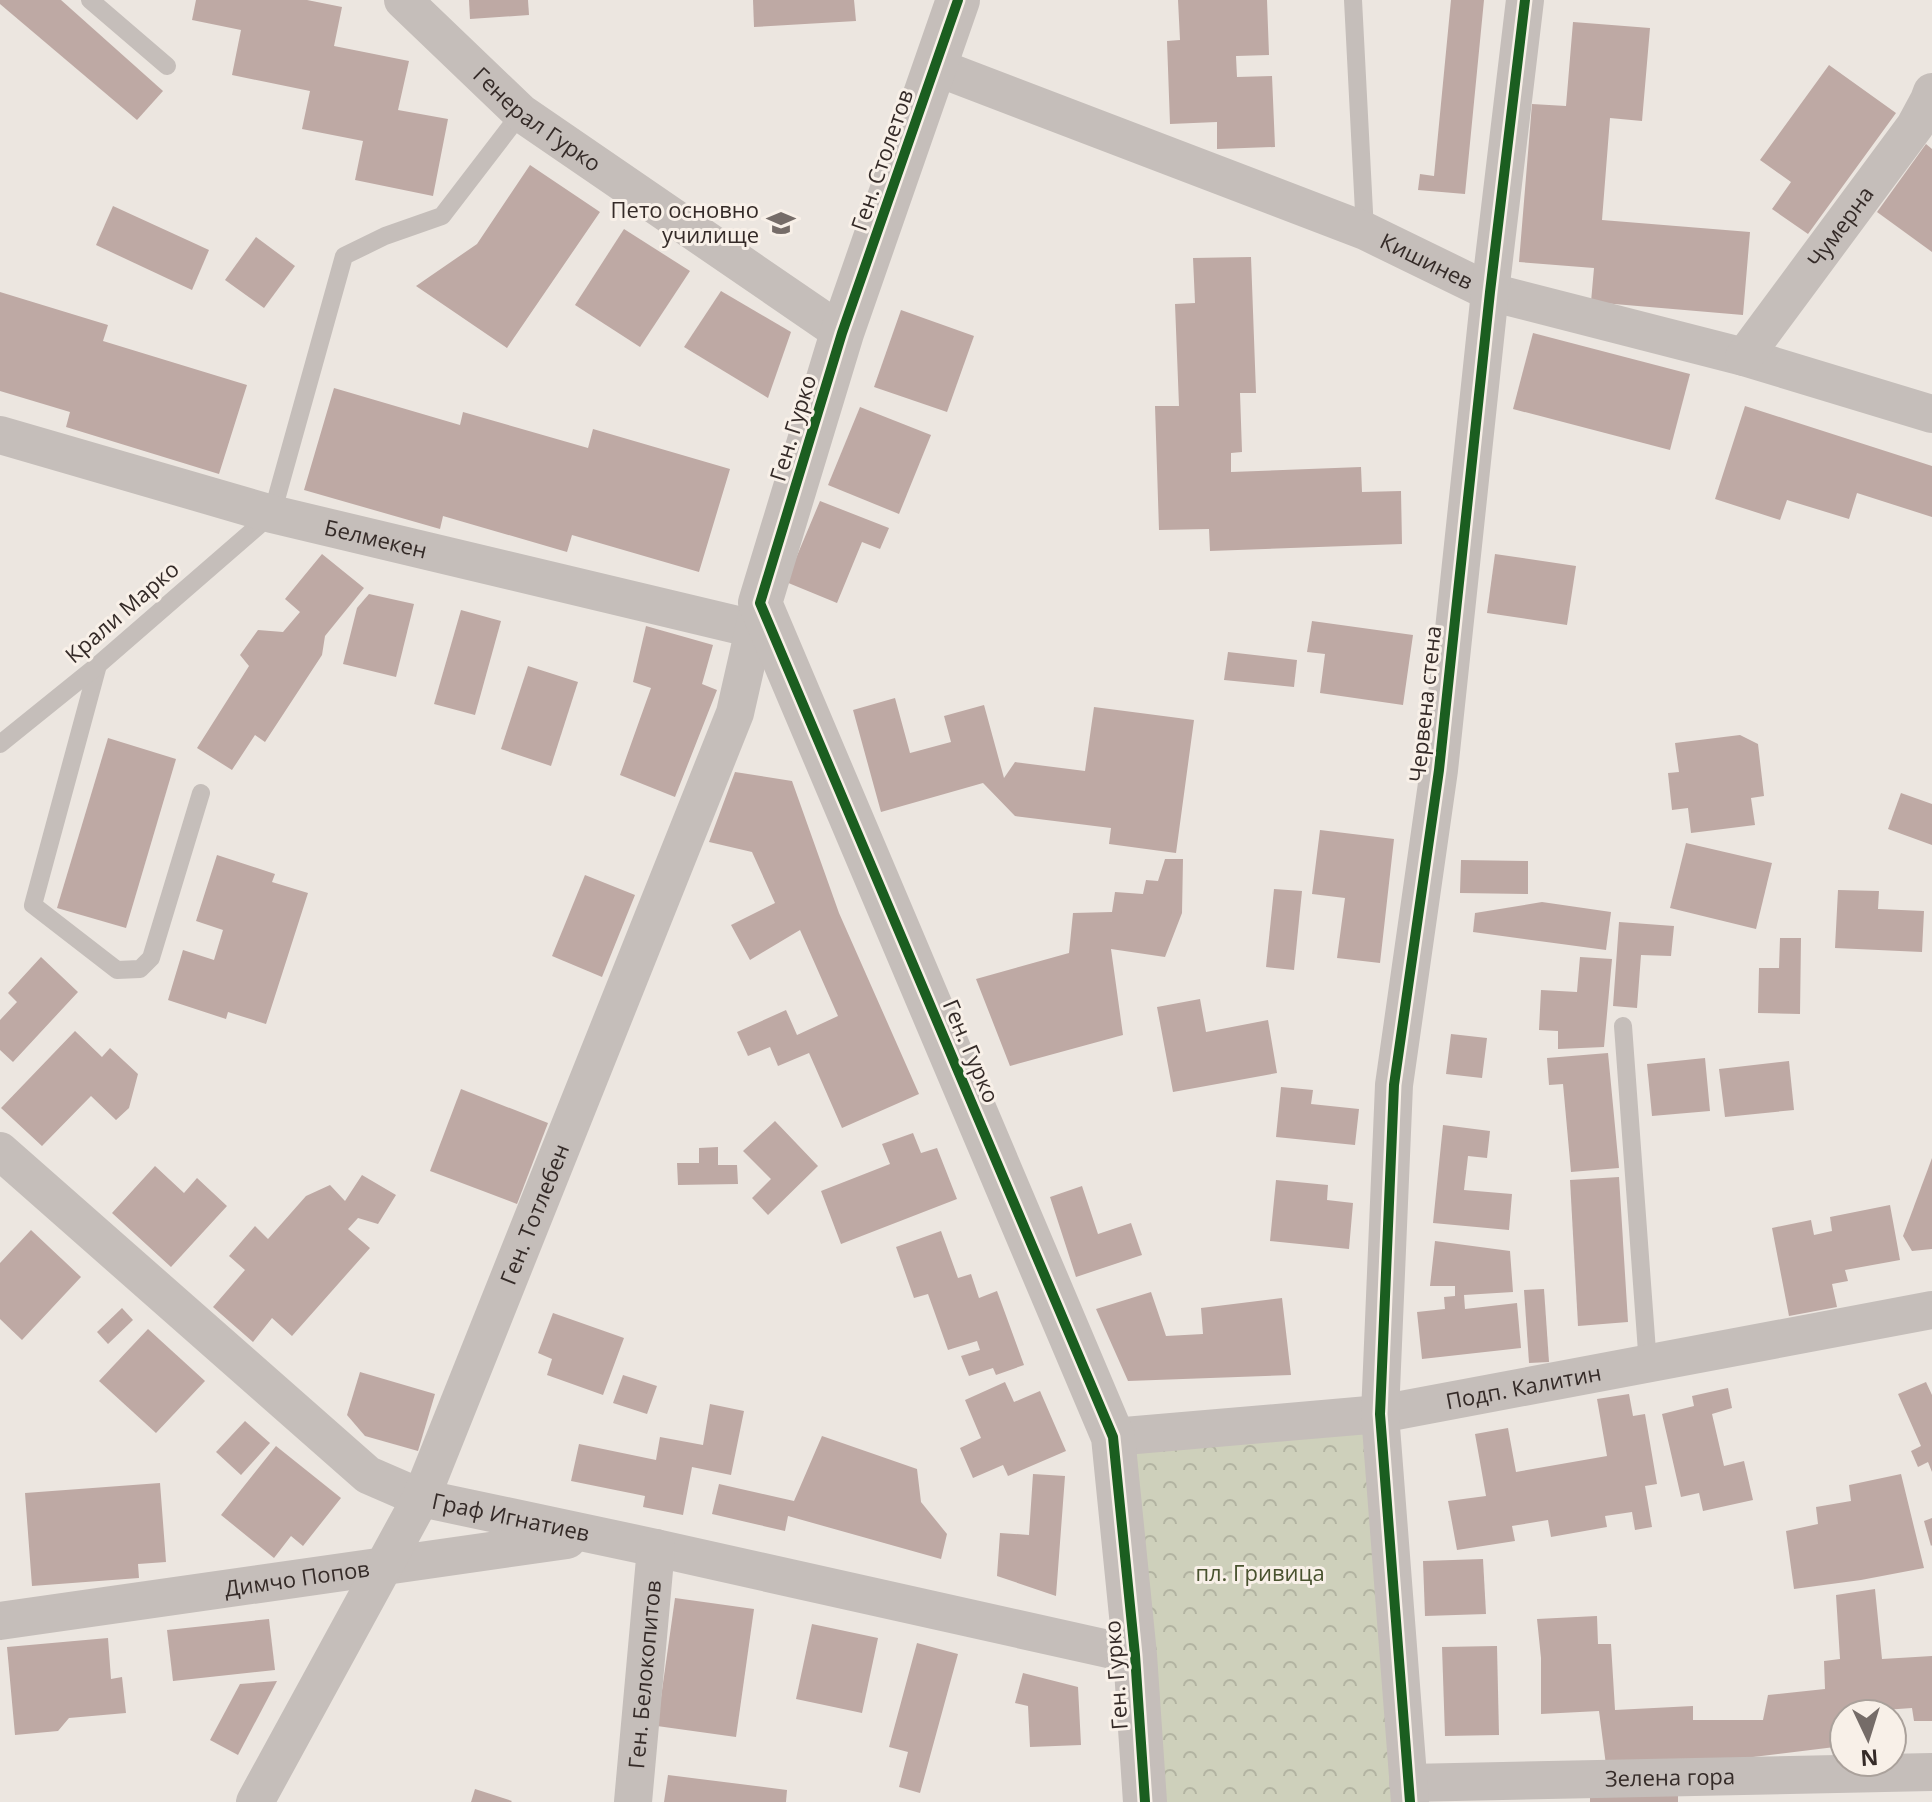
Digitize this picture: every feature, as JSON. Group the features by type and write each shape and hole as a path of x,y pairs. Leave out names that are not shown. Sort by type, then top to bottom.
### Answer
{"street":[{"name":"Генерал Гурко","path":"403,0 521,113 842,333"},
{"name":"Ген. Столетов","path":"842,333 958,0"},
{"name":"Червена стена","path":"1409,1792 1380,1414 1394,1085 1439,770 1525,0"},
{"name":"Кишинев","path":"936,67 1365,231 1490,292 1744,357 1932,414"},
{"name":"Чумерна","path":"1744,357 1915,126 1932,92"},
{"name":"Ген. Гурко","path":"842,333 757,616 1113,1437 1135,1655 1145,1802"},
{"name":"Белмекен","path":"0,435 272,514 757,616"},
{"name":"Ген. Тотлебен","path":"255,1802 421,1498 735,713 757,616"},
{"name":"Граф Игнатиев","path":"0,1151 368,1475 421,1498 1135,1655"},
{"name":"Подп. Калитин","path":"1113,1437 1380,1414 1932,1310"},
{"name":"Димчо Попов","path":"0,1621 594,1536"},
{"name":"Ген. Белокопитов","path":"633,1802 656,1548"},
{"name":"Зелена гора","path":"1409,1792 1932,1772"}],"lane":[{"path":"90,0 167,66"},
{"path":"1353,0 1365,231"},
{"path":"272,514 344,256 385,236 442,216 521,113"},
{"name":"Крали Марко","path":"0,744 98,665 272,514"},
{"path":"98,665 33,905 117,970 140,969 151,958 201,793"},
{"path":"1623,1026 1648,1365"}],"green space":[{"name":"пл. Гривица","path":"1380,1414 1410,1802 1145,1802 1113,1437"}],"building":[{"path":"0,0 61,0 163,91 137,120 0,4"},
{"path":"196,0 307,0 342,7 334,46 409,61 398,110 448,119 433,196 355,180 363,141 302,129 310,91 232,75 241,30 192,20"},
{"path":"469,0 528,0 529,15 470,19"},
{"path":"753,0 854,0 856,21 754,27"},
{"path":"1178,0 1267,0 1269,55 1236,56 1237,77 1272,76 1275,147 1217,149 1217,122 1170,124 1167,41 1180,40"},
{"path":"1451,0 1484,0 1465,194 1418,190 1420,174 1434,176"},
{"path":"1573,22 1650,28 1642,121 1610,118 1602,220 1750,232 1743,315 1591,302 1594,268 1519,262 1532,104 1566,106"},
{"path":"1829,65 1896,113 1808,234 1772,209 1791,182 1760,160"},
{"path":"1926,144 1932,149 1932,252 1877,212"},
{"path":"530,165 600,212 507,348 416,286 477,244"},
{"path":"113,206 209,250 192,290 96,245"},
{"path":"624,229 690,271 640,347 575,305"},
{"path":"256,237 295,266 264,308 225,280"},
{"path":"1251,257 1256,393 1240,393 1242,452 1231,453 1231,472 1361,467 1362,492 1401,491 1402,544 1210,551 1209,529 1159,530 1155,406 1179,406 1175,304 1195,303 1193,258"},
{"path":"721,291 791,332 768,398 684,347"},
{"path":"0,292 108,325 103,341 247,385 219,474 66,427 70,412 0,391"},
{"path":"901,310 974,336 947,412 874,387"},
{"path":"1533,333 1690,374 1670,450 1513,409"},
{"path":"334,388 460,425 463,412 588,448 593,429 730,469 699,572 572,535 567,552 443,516 440,529 304,490"},
{"path":"1745,406 1932,466 1932,517 1857,493 1849,519 1787,500 1780,520 1715,499"},
{"path":"860,407 931,435 899,514 828,485"},
{"path":"820,501 889,528 880,549 862,542 837,603 786,582"},
{"path":"322,554 364,588 325,636 322,655 265,742 255,735 232,770 197,748 249,666 240,655 258,630 283,632 300,612 285,599"},
{"path":"1495,554 1576,566 1567,625 1487,613"},
{"path":"369,594 414,604 396,677 343,664 357,608"},
{"path":"461,610 501,621 475,715 434,704"},
{"path":"1312,621 1413,635 1403,705 1320,693 1325,654 1307,652"},
{"path":"646,626 713,645 702,684 717,690 675,797 620,775 651,688 633,682"},
{"path":"1228,652 1297,660 1294,687 1224,680"},
{"path":"528,666 578,682 551,766 501,749"},
{"path":"895,698 910,753 951,742 944,716 984,705 1004,778 1015,762 1085,771 1094,707 1194,720 1176,853 1109,844 1111,828 1015,816 983,783 881,812 853,710"},
{"path":"1740,735 1758,744 1764,796 1751,798 1755,825 1691,833 1688,808 1672,810 1668,773 1679,772 1675,743"},
{"path":"108,738 176,759 126,928 57,908"},
{"path":"735,772 792,781 839,913 919,1094 842,1128 809,1053 778,1066 770,1047 748,1056 737,1032 786,1010 797,1035 838,1016 800,930 750,960 731,925 775,903 752,852 709,842"},
{"path":"1901,793 1932,804 1932,845 1888,829"},
{"path":"1320,830 1394,839 1380,963 1337,958 1345,898 1312,894"},
{"path":"1686,843 1772,863 1756,929 1670,908"},
{"path":"217,855 275,874 272,882 308,893 266,1024 228,1012 226,1019 168,1000 183,950 214,960 223,930 196,921"},
{"path":"1165,859 1183,859 1182,913 1165,957 1111,949 1123,1035 1010,1066 976,979 1069,953 1073,913 1112,912 1115,892 1143,894 1146,880 1158,881"},
{"path":"1461,860 1528,861 1528,894 1460,893"},
{"path":"585,875 635,895 602,977 552,956"},
{"path":"1274,889 1302,891 1294,970 1266,967"},
{"path":"1838,890 1879,891 1878,909 1924,911 1922,952 1835,948"},
{"path":"1542,902 1611,912 1606,950 1473,932 1475,913"},
{"path":"1619,922 1674,926 1671,956 1641,955 1637,1008 1613,1006"},
{"path":"1780,938 1801,938 1800,1014 1758,1013 1759,968 1779,968"},
{"path":"41,957 78,992 13,1062 0,1050 0,1020 17,1002 8,993"},
{"path":"1580,957 1612,959 1604,1047 1558,1049 1558,1031 1539,1030 1541,990 1577,992"},
{"path":"1200,999 1206,1032 1268,1020 1277,1073 1173,1092 1157,1007"},
{"path":"75,1031 102,1057 110,1048 138,1074 129,1108 116,1120 91,1096 42,1146 1,1108"},
{"path":"1451,1034 1487,1038 1482,1078 1446,1074"},
{"path":"1608,1053 1619,1168 1571,1172 1563,1084 1549,1085 1547,1058"},
{"path":"1705,1058 1710,1111 1652,1116 1647,1064"},
{"path":"1789,1061 1794,1110 1725,1117 1719,1069"},
{"path":"1281,1087 1313,1090 1311,1104 1359,1109 1355,1145 1276,1137"},
{"path":"461,1089 548,1123 517,1204 430,1171"},
{"path":"775,1121 818,1166 768,1215 752,1198 771,1179 743,1151"},
{"path":"1443,1125 1490,1131 1487,1158 1468,1156 1464,1190 1512,1194 1509,1230 1433,1223"},
{"path":"913,1133 921,1153 937,1148 957,1199 841,1244 821,1191 890,1164 882,1144"},
{"path":"718,1147 718,1165 737,1165 738,1184 678,1185 677,1163 699,1163 699,1148"},
{"path":"1932,1158 1932,1249 1912,1251 1903,1236"},
{"path":"155,1166 184,1193 197,1178 227,1206 171,1267 112,1213"},
{"path":"362,1175 396,1195 378,1224 358,1218 348,1229 370,1248 292,1336 272,1318 253,1342 213,1307 245,1270 229,1256 255,1226 268,1239 306,1196 330,1185 345,1201"},
{"path":"1619,1177 1628,1322 1578,1326 1570,1180"},
{"path":"1276,1180 1328,1185 1327,1200 1353,1203 1349,1249 1270,1241"},
{"path":"1082,1186 1098,1234 1131,1223 1142,1255 1076,1277 1050,1197"},
{"path":"1890,1205 1900,1260 1845,1270 1848,1281 1832,1284 1837,1307 1789,1316 1772,1228 1811,1220 1814,1235 1832,1231 1830,1217"},
{"path":"31,1230 81,1277 22,1340 0,1319 0,1263"},
{"path":"941,1231 958,1278 971,1274 979,1298 997,1291 1024,1365 996,1375 993,1368 969,1376 961,1356 980,1350 977,1341 948,1350 928,1294 914,1298 896,1247"},
{"path":"1435,1241 1510,1251 1513,1292 1464,1295 1465,1309 1517,1303 1521,1348 1422,1359 1417,1312 1445,1309 1444,1297 1455,1296 1455,1286 1430,1286"},
{"path":"1544,1289 1549,1362 1529,1363 1524,1290"},
{"path":"1151,1292 1166,1336 1203,1334 1201,1308 1282,1298 1291,1375 1128,1381 1096,1309"},
{"path":"122,1308 133,1320 108,1344 97,1332"},
{"path":"553,1313 624,1338 603,1395 547,1375 552,1359 538,1353"},
{"path":"148,1329 205,1381 156,1433 99,1381"},
{"path":"360,1372 435,1394 418,1451 365,1436 347,1415"},
{"path":"623,1375 657,1386 647,1414 613,1403"},
{"path":"1005,1382 1014,1402 1040,1391 1066,1451 1008,1476 1003,1465 973,1478 960,1448 981,1438 965,1400"},
{"path":"1926,1382 1932,1395 1932,1472 1928,1462 1918,1467 1911,1451 1921,1446 1898,1394"},
{"path":"1728,1388 1732,1408 1712,1414 1724,1466 1744,1461 1753,1500 1703,1511 1699,1493 1681,1497 1662,1414 1694,1406 1692,1396"},
{"path":"1629,1394 1633,1416 1645,1414 1657,1484 1645,1486 1652,1527 1635,1530 1632,1512 1605,1516 1607,1527 1551,1537 1548,1520 1512,1526 1515,1541 1457,1550 1448,1501 1486,1496 1475,1434 1508,1428 1516,1472 1607,1456 1597,1399"},
{"path":"710,1404 744,1411 731,1475 692,1467 683,1515 643,1507 645,1496 571,1481 579,1444 656,1460 660,1437 703,1445"},
{"path":"245,1421 270,1443 241,1475 216,1452"},
{"path":"822,1436 917,1469 921,1502 947,1534 941,1559 788,1516 785,1531 712,1514 719,1484 794,1501"},
{"path":"276,1446 341,1498 303,1546 291,1536 274,1558 221,1515"},
{"path":"1033,1474 1065,1476 1056,1596 997,1576 1000,1533 1029,1535"},
{"path":"1901,1474 1924,1568 1794,1589 1786,1531 1818,1524 1816,1507 1851,1501 1849,1485"},
{"path":"160,1483 166,1562 138,1564 139,1578 32,1586 25,1493"},
{"path":"1932,1518 1932,1545 1931,1546 1924,1521"},
{"path":"1483,1559 1486,1614 1425,1616 1423,1561"},
{"path":"1875,1589 1882,1659 1932,1656 1932,1721 1914,1721 1912,1708 1908,1708 1908,1698 1828,1698 1828,1748 1695,1764 1606,1765 1599,1711 1541,1714 1537,1619 1597,1616 1598,1644 1611,1644 1615,1710 1693,1706 1693,1720 1763,1720 1768,1695 1825,1689 1824,1661 1840,1659 1836,1595"},
{"path":"675,1598 754,1609 736,1737 657,1726"},
{"path":"269,1619 275,1670 173,1681 167,1630"},
{"path":"812,1624 878,1638 862,1713 796,1699"},
{"path":"108,1638 111,1679 122,1677 126,1713 69,1718 58,1731 15,1735 7,1647"},
{"path":"917,1643 958,1654 920,1793 899,1787 908,1752 889,1747"},
{"path":"1497,1646 1499,1735 1445,1736 1442,1647"},
{"path":"1023,1673 1078,1687 1081,1745 1030,1747 1028,1706 1015,1703"},
{"path":"277,1681 238,1755 210,1740 240,1684"},
{"path":"668,1775 787,1790 786,1802 664,1802"},
{"path":"1678,1785 1678,1802 1590,1802 1590,1787"},
{"path":"475,1789 512,1801 471,1802"}],"cycle path":[{"path":"958,0 842,333 760,603 1113,1437 1135,1655 1145,1802"},
{"path":"1410,1802 1380,1414 1394,1085 1439,770 1525,0"}],"place":[{"name":"Пето основно училище","path":"781,223"}]}
